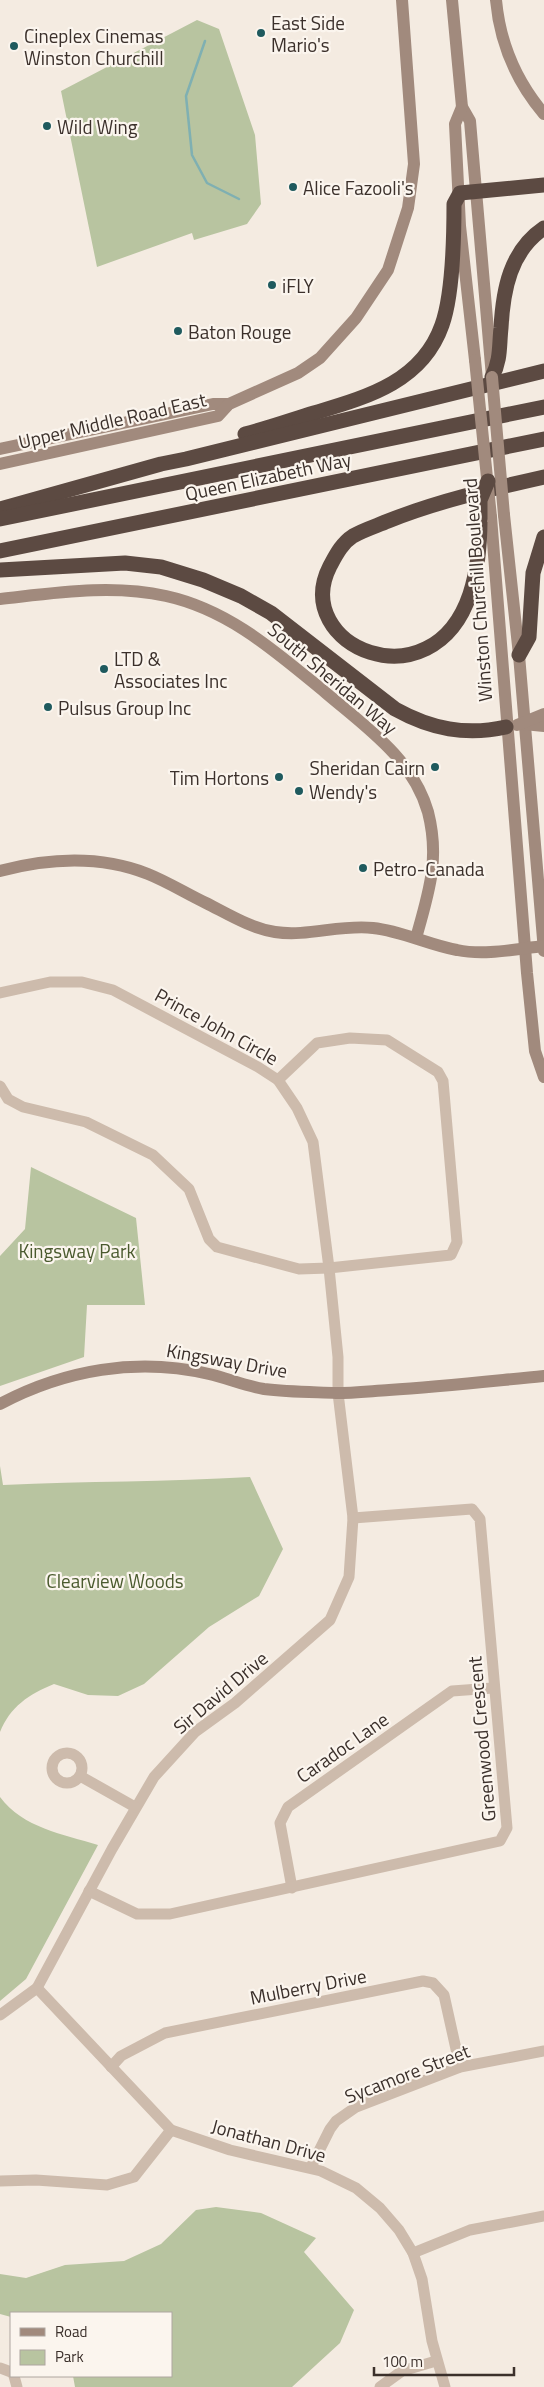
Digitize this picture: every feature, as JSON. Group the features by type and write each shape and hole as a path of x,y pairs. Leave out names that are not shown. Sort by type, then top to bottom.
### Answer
{"highway":[{"path":"162,464 184,453 364,398 393,384 414,369 429,352 443,322 449,287 454,204 460,193 544,185"},
{"path":"492,376 499,363 495,355 508,279 522,250 544,228"},
{"path":"0,509 162,464 186,460 544,371"},
{"name":"Queen Elizabeth Way","path":"0,519 544,407"},
{"name":"Queen Elizabeth Way","path":"0,551 544,439"},
{"path":"488,481 480,500 486,518 470,594 457,619 437,642 420,652 391,658 367,652 354,646 337,631 325,610 323,587 338,550 352,537 418,509 544,477"},
{"path":"519,655 529,637 534,573 544,537"},
{"path":"0,570 125,563 161,568 203,580 241,596 271,613 395,709 417,721 459,731 485,731 506,728"}],"street":[{"name":"Upper Middle Road East","path":"0,464 218,416 229,404 298,373 320,358 356,318 388,270 408,208 414,164 402,0"},
{"name":"Winston Churchill Boulevard","path":"452,0 462,107 470,121 476,192 495,355"},
{"path":"496,0 498,18 510,64 529,96 544,114"},
{"name":"Winston Churchill Boulevard","path":"462,107 455,124 460,193 460,226 488,481"},
{"name":"Winston Churchill Boulevard","path":"492,376 519,655 544,951"},
{"name":"Upper Middle Road East","path":"0,449 213,404 229,404"},
{"name":"Winston Churchill Boulevard","path":"486,518 535,1051 544,1072"},
{"name":"South Sheridan Way","path":"0,599 82,590 118,590 168,597 222,617 286,659 391,749 410,774 419,790 428,812 434,860 430,892 416,938"},
{"path":"506,728 524,724 544,714"},
{"path":"524,724 544,726"},
{"path":"0,871 44,861 85,861 122,866 149,875 246,924 275,932 306,932 360,927 375,928 460,951 508,951 544,946"},
{"name":"Prince John Circle","path":"0,993 50,982 82,982 113,990 222,1046 278,1080 297,1108 313,1142 338,1357 338,1393"},
{"path":"0,1086 4,1103 86,1122 153,1155 189,1190 209,1239 217,1247 299,1269 329,1268 451,1255 457,1242 443,1081 438,1072 387,1040 350,1038 317,1043 278,1080"},
{"name":"Kingsway Drive","path":"0,1404 29,1389 85,1372 146,1366 209,1374 262,1389 338,1393 442,1387 544,1376"},
{"name":"Sir David Drive","path":"0,2014 37,1988 89,1891 154,1777 195,1732 234,1703 330,1620 348,1577 353,1518 338,1393"},
{"name":"Greenwood Crescent","path":"89,1891 137,1914 170,1914 500,1841 507,1828 493,1688 480,1518 472,1509 353,1518"},
{"name":"Caradoc Lane","path":"292,1888 280,1823 288,1807 452,1691 493,1688"},
{"path":"80,1776 136,1807"},
{"name":"Mulberry Drive","path":"111,2067 121,2056 165,2033 424,1981 433,1983 444,1995 460,2067"},
{"name":"Jonathan Drive","path":"37,1988 171,2130 230,2150 311,2167 350,2185 380,2208 399,2230 413,2253 422,2279 436,2361 445,2387"},
{"name":"Sycamore Street","path":"311,2167 330,2128 356,2108 460,2067 544,2051"},
{"path":"0,2181 36,2180 106,2185 125,2180 134,2177 171,2130"},
{"path":"413,2253 470,2230 544,2216"},
{"path":"380,2387 402,2371 436,2361"}],"green space":[{"path":"197,20 219,29 255,135 261,204 247,224 194,240 192,233 97,267 61,91"},
{"name":"Kingsway Park","path":"31,1167 136,1218 145,1305 87,1305 84,1357 0,1386 0,1256 25,1229"},
{"name":"Clearview Woods","path":"0,1466 3,1485 250,1477 283,1549 259,1596 209,1627 144,1684 118,1696 88,1695 54,1684 36,1692 21,1702 9,1715 0,1732"},
{"path":"0,1797 9,1808 20,1816 44,1829 98,1845 26,1979 0,2001"},
{"path":"216,2207 261,2213 316,2238 304,2252 354,2310 340,2343 292,2387 75,2387 73,2377 172,2377 172,2312 10,2312 10,2317 0,2314 0,2274 26,2278 65,2265 124,2261 161,2244 196,2210"}],"waterway":[{"path":"205,41 186,96 192,155 207,183 239,199"}],"place":[{"name":"East Side Mario's","path":"261,33"},
{"name":"Cineplex Cinemas Winston Churchill","path":"14,46"},
{"name":"Wild Wing","path":"47,126"},
{"name":"Alice Fazooli's","path":"293,187"},
{"name":"iFLY","path":"272,285"},
{"name":"Baton Rouge","path":"178,331"},
{"name":"LTD & Associates Inc","path":"104,669"},
{"name":"Pulsus Group Inc","path":"48,707"},
{"name":"Sheridan Cairn","path":"435,767"},
{"name":"Tim Hortons","path":"279,777"},
{"name":"Wendy's","path":"299,791"},
{"name":"Petro-Canada","path":"363,868"}]}
